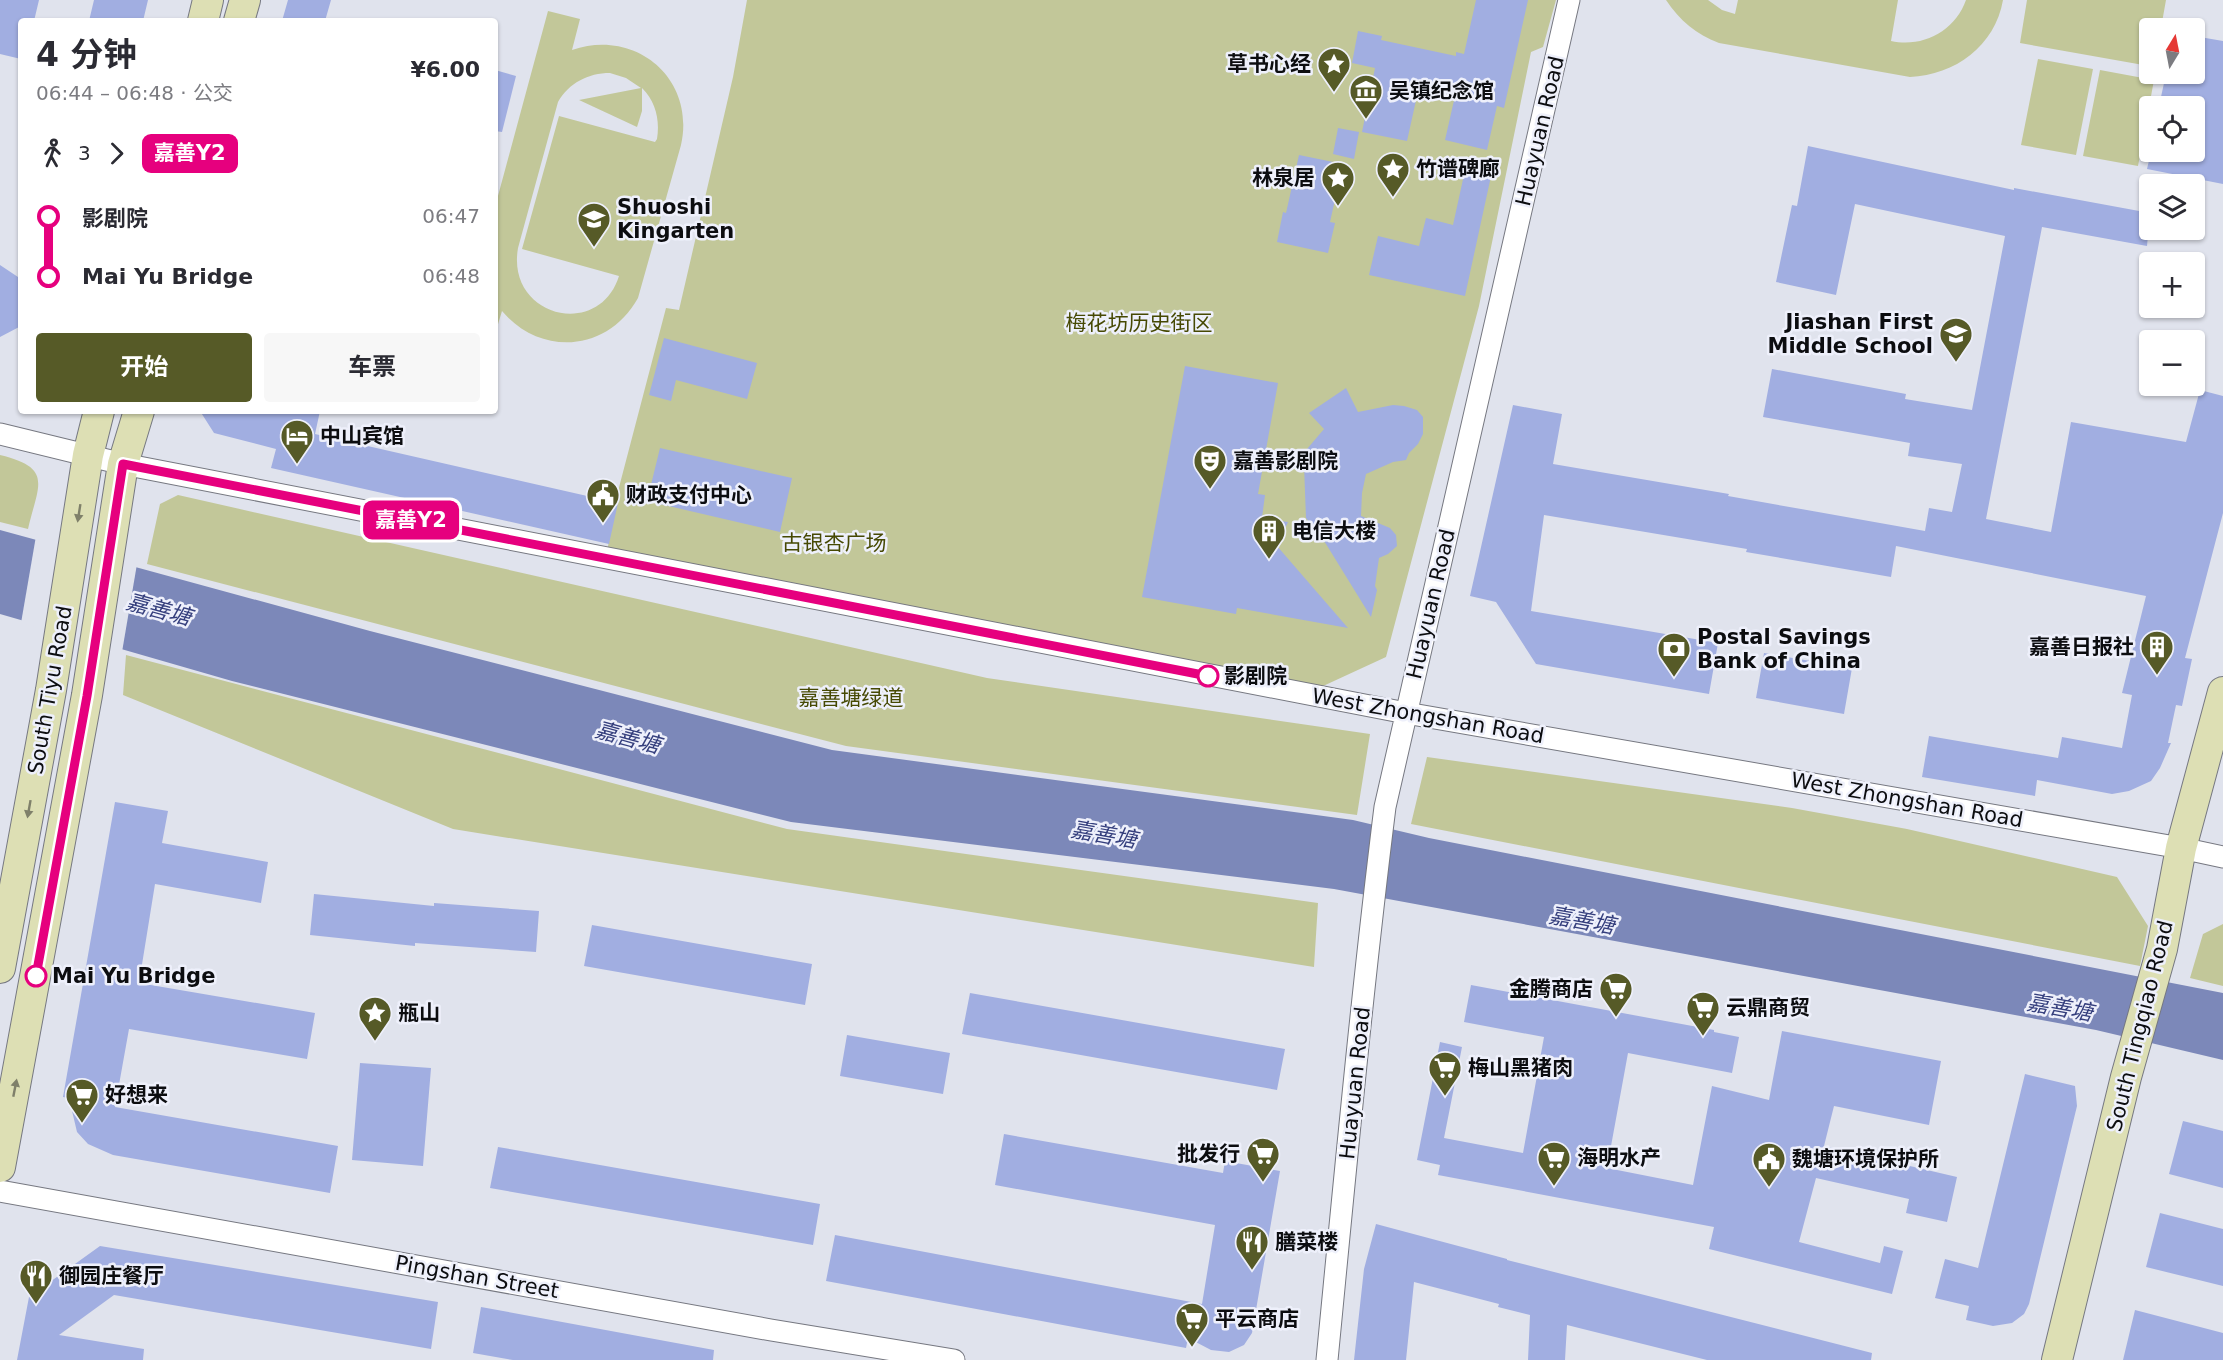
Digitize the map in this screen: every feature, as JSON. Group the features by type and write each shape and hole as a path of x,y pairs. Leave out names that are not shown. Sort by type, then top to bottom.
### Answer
{"main road":[{"path":"204,18 208,0"},
{"path":"240,18 245,0"},
{"name":"South Tiyu Road","path":"0,968 51,690 88,455 98,414"},
{"name":"South Tiyu Road","path":"0,1167 87,696 123,464 138,414"},
{"name":"South Tingqiao Road","path":"2057,1360 2126,1077 2162,949 2181,848 2223,692"}],"street":[{"name":"Huayuan Road","path":"1327,1360 1365,998 1369,937 1385,807 1569,0"},
{"name":"West Zhongshan Road","path":"0,434 123,464 1406,713 2223,857"},
{"name":"Pingshan Street","path":"0,1191 771,1330 954,1360"}],"green space":[{"name":"梅花坊历史街区","path":"747,0 1556,0 1543,47 1531,52 1479,306 1386,657 1321,687 607,552 617,495 666,308 679,310 733,77"},
{"path":"1666,0 1708,0 1722,10 1735,14 1738,0 1898,0 1891,41 1903,43 1915,42 1936,35 1954,20 1966,0 2003,0 1999,16 1991,31 1970,55 1942,71 1910,77 1719,43 1689,26"},
{"path":"2027,0 2166,0 2163,18 2139,18 2139,64 2020,43"},
{"path":"548,11 580,19 572,50 595,45 618,46 638,53 656,64 670,80 679,99 683,121 681,145 638,298 625,316 610,329 592,338 573,342 554,341 535,336 518,326 502,311 498,324 498,196","holes":["602,73 626,78 641,88 579,100 637,127 642,111 642,88 651,99 656,112 658,132 655,142 559,116 522,249 619,276 608,296 593,308 575,313 557,312 539,304 526,290 518,272 518,248 558,102 573,84"]},
{"path":"2038,59 2093,69 2076,155 2021,145"},
{"path":"2100,70 2139,77 2139,84 2153,84 2151,96 2139,96 2138,166 2083,156"},
{"path":"0,455 29,466 38,480 38,490 28,529 0,522"},
{"name":"嘉善塘绿道","path":"178,495 987,678 1370,734 1357,815 846,746 147,564 160,504"},
{"path":"126,655 787,829 1318,903 1314,967 453,829 123,695"},
{"path":"1427,757 1792,808 1907,829 2117,877 2148,926 2140,966 1411,824"},
{"path":"2223,924 2223,986 2190,978 2203,934"}],"water":[{"name":"嘉善塘","path":"0,530 370,631 832,750 1353,820 1429,838 2223,993 2223,1060 2096,1030 1334,889 791,822 232,681 0,614"}],"pier":[{"path":"36,536 137,564 122,652 21,623"}],"building":[{"path":"0,0 39,0 35,18 18,18 18,58 0,54"},
{"path":"94,0 148,0 144,18 90,18"},
{"path":"288,0 331,0 326,18 283,18"},
{"path":"1476,0 1528,0 1504,108 1497,106 1487,150 1445,140 1455,96 1419,87 1407,141 1362,132 1375,68 1352,63 1358,31 1382,36 1381,40 1456,56 1456,52 1464,54"},
{"path":"2205,38 2223,41 2223,184 2205,180 2205,174 2172,174 2147,169 2149,162 2205,162 2205,96 2161,96 2164,84 2205,84"},
{"path":"498,71 516,76 502,132 498,131"},
{"path":"1338,128 1359,132 1354,159 1333,154"},
{"path":"1808,146 2014,190 2014,188 2139,211 2139,240 2148,240 2147,246 2042,227 1986,519 2051,532 2071,422 2186,442 2198,396 2205,396 2205,391 2223,396 2223,513 2185,658 2192,659 2182,706 2176,705 2168,743 2171,743 2160,768 2151,781 2129,791 2112,794 2037,780 2035,796 1922,777 1929,736 2058,758 2062,737 2122,748 2132,695 2122,693 2146,596 1896,546 1891,577 1746,552 1747,549 1544,515 1531,611 1718,643 1709,694 1536,664 1496,602 1470,596 1513,405 1562,414 1553,464 1925,531 1929,508 1952,512 1962,464 1908,456 1910,443 1763,417 1772,369 1906,394 1905,399 1972,410 2005,236 1855,204 1836,295 1776,282 1792,205 1797,206"},
{"path":"1299,155 1343,164 1330,222 1335,223 1328,253 1277,242"},
{"path":"1467,161 1493,167 1465,296 1369,275 1378,236 1419,246 1426,218 1453,225"},
{"path":"0,265 18,277 18,328 0,337"},
{"path":"664,338 757,363 747,399 676,380 671,401 649,395"},
{"name":"嘉善影剧院","path":"1185,366 1278,383 1258,494 1265,495 1262,518 1288,522 1277,546 1348,628 1237,608 1236,614 1142,597"},
{"path":"1346,388 1358,412 1393,405 1417,410 1423,417 1423,434 1406,460 1393,462 1366,474 1361,516 1390,528 1396,535 1397,546 1379,558 1375,586 1377,590 1371,617 1326,544 1306,518 1304,465 1307,449 1324,429 1309,413"},
{"path":"202,414 319,414 315,434 618,503 609,544 271,468 276,449 214,433"},
{"path":"660,448 792,478 780,532 647,501"},
{"path":"1764,653 1852,668 1844,714 1756,698"},
{"path":"115,802 168,811 162,843 268,862 261,903 155,884 139,983 315,1013 307,1059 129,1029 115,1107 338,1146 330,1193 113,1155 88,1144 77,1132 69,1098 63,1097"},
{"path":"314,894 434,906 434,903 539,911 536,952 415,943 415,946 310,935"},
{"path":"592,925 812,964 805,1005 584,966"},
{"path":"1471,985 1714,1030 1714,1032 1739,1037 1732,1073 1628,1053 1607,1168 1693,1185 1712,1086 1769,1100 1782,1031 1941,1061 1929,1125 1834,1106 1824,1146 1957,1177 1947,1222 1906,1213 1909,1199 1816,1178 1799,1242 1880,1263 1884,1246 1903,1251 1892,1294 1709,1249 1714,1227 1438,1175 1440,1165 1417,1160 1440,1042 1462,1047 1444,1138 1523,1153 1544,1037 1464,1022"},
{"path":"970,993 1285,1049 1277,1090 962,1034"},
{"path":"847,1035 950,1053 943,1094 840,1076"},
{"path":"360,1063 431,1068 423,1166 352,1160"},
{"path":"2025,1074 2075,1086 2077,1106 2029,1304 2024,1314 2012,1323 1993,1326 1966,1320 1969,1306 1935,1298 1945,1259 1978,1268"},
{"path":"2183,1121 2223,1131 2223,1188 2169,1174"},
{"path":"1004,1134 1223,1173 1225,1161 1280,1171 1252,1333 1244,1345 1229,1352 1211,1350 1188,1338 1186,1348 826,1281 835,1235 1202,1304 1215,1225 995,1185"},
{"path":"498,1147 820,1204 813,1245 490,1188"},
{"path":"2160,1213 2223,1229 2223,1286 2146,1267"},
{"path":"1376,1224 1507,1260 1872,1353 1871,1360 1707,1360 1567,1325 1565,1360 1528,1360 1530,1315 1498,1307 1499,1304 1414,1282 1406,1360 1354,1360 1364,1269"},
{"path":"100,1246 438,1302 431,1349 114,1295 59,1335 144,1349 143,1360 17,1360 29,1297"},
{"path":"481,1307 714,1350 713,1360 513,1360 473,1353"},
{"path":"2135,1310 2223,1333 2223,1360 2123,1360"}],"bus line":[{"name":"嘉善Y2","path":"36,976 87,696 123,464 1208,676"}],"place":[{"name":"草书心经","path":"1334,93"},
{"name":"吴镇纪念馆","path":"1366,120"},
{"name":"竹谱碑廊","path":"1393,198"},
{"name":"林泉居","path":"1338,207"},
{"name":"Shuoshi Kingarten","path":"594,248"},
{"name":"Jiashan First Middle School","path":"1956,363"},
{"name":"中山宾馆","path":"297,465"},
{"name":"嘉善影剧院","path":"1210,490"},
{"name":"财政支付中心","path":"603,524"},
{"name":"电信大楼","path":"1269,560"},
{"name":"影剧院","path":"1208,676"},
{"name":"嘉善日报社","path":"2157,676"},
{"name":"Postal Savings Bank of China","path":"1674,678"},
{"name":"Mai Yu Bridge","path":"36,976"},
{"name":"金腾商店","path":"1616,1018"},
{"name":"云鼎商贸","path":"1703,1037"},
{"name":"瓶山","path":"375,1042"},
{"name":"梅山黑猪肉","path":"1445,1097"},
{"name":"好想来","path":"82,1124"},
{"name":"批发行","path":"1263,1183"},
{"name":"海明水产","path":"1554,1187"},
{"name":"魏塘环境保护所","path":"1769,1188"},
{"name":"膳菜楼","path":"1252,1271"},
{"name":"御园庄餐厅","path":"36,1305"},
{"name":"平云商店","path":"1192,1348"}],"park label":[{"name":"古银杏广场","path":"834,543"}]}
